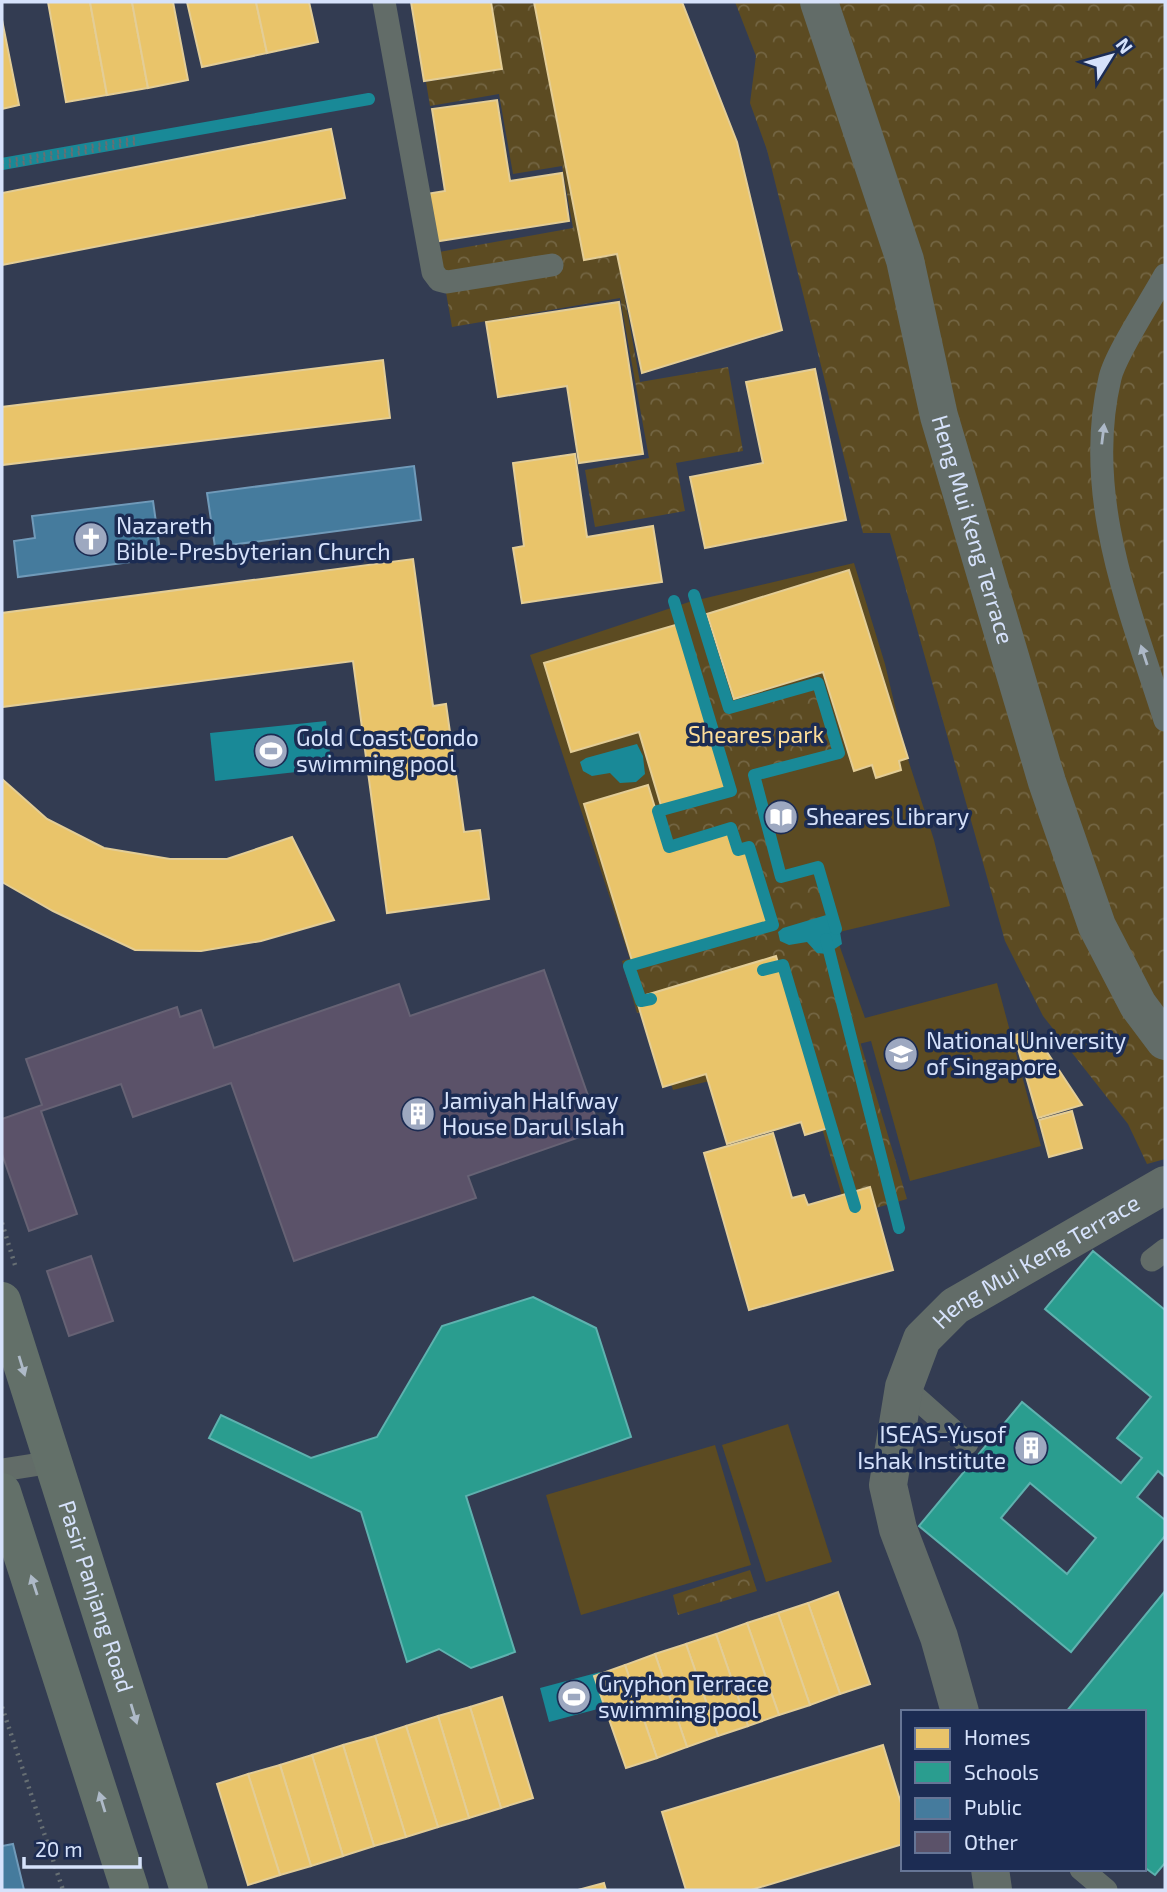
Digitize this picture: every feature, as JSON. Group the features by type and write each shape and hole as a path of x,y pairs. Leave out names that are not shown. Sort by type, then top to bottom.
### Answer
{"main road":[{"name":"Pasir Panjang Road","path":"2,1301 189,1890"},
{"path":"2,1492 130,1890"}],"street":[{"name":"Heng Mui Keng Terrace","path":"819,2 905,260 940,416 1047,782 1097,926 1138,1005 1165,1041"},
{"name":"Heng Mui Keng Terrace","path":"959,1710 939,1637 898,1529 888,1485 904,1387 922,1339 955,1306 1165,1185"},
{"path":"990,1871 993,1890"}],"lane":[{"path":"384,2 433,272 439,280 447,282 552,265"},
{"path":"1165,275 1110,376 1100,457 1112,556 1165,720"},
{"path":"904,1387 967,1443"},
{"path":"2,1470 53,1462"},
{"path":"1083,1871 1106,1890"}],"path":[{"path":"2,162 139,140 2,167"},
{"path":"2,1707 63,1890"}],"green space":[{"path":"489,2 540,2 586,260 617,255 640,382 728,367 743,451 676,463 685,511 595,527 585,470 649,458 620,298 452,327 439,252 573,228 562,166 513,174 499,94 430,106 426,82 501,69"},
{"path":"735,2 1165,2 1165,1159 1147,1164 1128,1124 1043,1016 1005,941 890,533 863,533 767,150 750,103 756,56"},
{"path":"854,563 885,664 906,753 934,840 950,906 835,933 865,1018 997,983 1041,1146 910,1181 871,1041 673,1090 530,655 689,602"},
{"name":"Sheares park","path":"707,622 731,704 819,679 839,748 750,774 779,871 818,860 839,930 828,934 907,1199 848,1216 776,973 637,1013 622,961 764,919 734,855 666,852 653,808 726,787 680,631"},
{"path":"788,1424 832,1562 766,1582 722,1445"},
{"path":"715,1445 751,1565 581,1615 546,1495"},
{"path":"750,1570 757,1591 678,1615 673,1595"}],"shaded area":[{"name":"Gold Coast Condo swimming pool","path":"326,721 332,768 215,781 210,733"},
{"path":"637,744 643,756 645,774 636,782 620,783 610,773 592,776 583,771 580,762 586,758"},
{"path":"833,913 839,926 842,944 827,954 817,953 807,942 789,945 780,941 778,932 783,928"},
{"name":"Gryphon Terrace swimming pool","path":"600,1672 609,1706 549,1722 540,1688"}],"building: Homes":[{"path":"48,2 90,2 107,95 66,102"},
{"path":"90,2 132,2 148,88 107,95"},
{"path":"132,2 173,2 188,80 148,88"},
{"path":"187,2 256,2 267,53 202,67"},
{"path":"256,2 309,2 318,42 267,53"},
{"path":"411,2 491,2 502,69 424,81"},
{"path":"534,2 682,2 737,142 782,330 642,373 617,254 584,260"},
{"path":"2,20 19,105 2,109"},
{"path":"497,100 510,181 562,173 569,221 433,242 426,194 445,191 432,109"},
{"path":"331,129 345,198 2,265 2,193"},
{"path":"619,302 643,454 579,463 567,386 498,397 486,322"},
{"path":"383,360 390,418 2,465 2,407"},
{"path":"815,369 846,520 705,548 690,477 763,463 746,382"},
{"path":"575,454 587,537 653,526 662,582 522,603 513,548 524,546 513,463"},
{"path":"413,559 433,706 446,704 464,832 480,830 489,899 387,913 353,661 2,707 2,613"},
{"path":"849,570 908,758 899,761 901,770 876,778 872,765 854,771 823,672 734,699 707,614"},
{"path":"679,624 729,789 662,809 639,732 571,752 544,663"},
{"path":"2,779 47,819 104,848 170,859 227,859 292,837 334,920 261,941 201,951 135,950 53,911 2,882"},
{"path":"648,785 668,850 730,831 736,853 748,849 770,922 633,964 584,804"},
{"path":"776,956 828,1128 805,1135 801,1122 727,1144 706,1074 663,1087 636,998"},
{"path":"1033,1031 1082,1105 1038,1118 1014,1035"},
{"path":"1072,1111 1082,1148 1049,1157 1039,1120"},
{"path":"773,1133 792,1198 804,1195 808,1205 870,1187 893,1270 749,1310 704,1153"},
{"path":"838,1592 870,1684 840,1694 808,1603"},
{"path":"808,1603 840,1694 810,1705 778,1613"},
{"path":"778,1613 810,1705 779,1715 747,1623"},
{"path":"747,1623 779,1715 748,1726 716,1634"},
{"path":"716,1634 748,1726 718,1736 686,1644"},
{"path":"686,1644 718,1736 687,1747 655,1654"},
{"path":"655,1654 687,1747 657,1758 625,1665"},
{"path":"625,1665 657,1758 626,1768 594,1676"},
{"path":"502,1697 533,1798 501,1808 470,1707"},
{"path":"470,1707 501,1808 469,1818 438,1716"},
{"path":"438,1716 469,1818 438,1827 406,1726"},
{"path":"406,1726 438,1827 406,1837 375,1736"},
{"path":"375,1736 406,1837 374,1846 343,1745"},
{"path":"343,1745 374,1846 343,1856 312,1755"},
{"path":"883,1745 901,1804 901,1845 751,1890 686,1890 662,1812"},
{"path":"312,1755 343,1856 311,1866 280,1765"},
{"path":"280,1765 311,1866 280,1875 248,1774"},
{"path":"248,1774 280,1875 248,1885 217,1784"},
{"path":"604,1883 606,1890 578,1890"}],"building: Schools":[{"name":"ISEAS-Yusof Ishak Institute","path":"1093,1251 1165,1310 1165,1477 1158,1471 1137,1497 1165,1520 1165,1536 1071,1652 919,1526 1022,1402 1121,1483 1142,1458 1117,1438 1151,1397 1045,1309","holes":["1030,1483 1096,1538 1067,1574 1001,1518"]},
{"path":"533,1297 596,1328 631,1437 466,1496 515,1652 471,1668 439,1649 407,1662 361,1512 209,1438 221,1415 311,1458 377,1437 442,1326"},
{"path":"1165,1591 1165,1863 1155,1875 1146,1868 1146,1710 1068,1710"}],"building: Public":[{"path":"414,466 421,520 215,547 207,493"},
{"name":"Nazareth Bible-Presbyterian Church","path":"153,501 161,558 18,577 14,541 35,538 32,516"},
{"path":"13,1844 24,1890 2,1890 2,1846"}],"building: Other":[{"name":"Jamiyah Halfway House Darul Islah","path":"544,970 600,1130 468,1176 476,1198 294,1261 231,1083 133,1117 121,1084 41,1111 77,1214 29,1231 2,1154 2,1119 42,1105 26,1059 177,1007 180,1017 201,1010 214,1048 399,984 410,1016"},
{"path":"91,1256 113,1321 69,1336 47,1271"}],"waterway":[{"path":"2,164 369,99"},
{"path":"694,595 729,708 818,683 839,753 754,775 781,877 818,867 836,929"},
{"path":"651,999 641,1001 629,966 773,925 749,847 738,850 731,828 669,847 658,811 731,791 674,601"},
{"path":"826,939 899,1228"},
{"path":"763,970 783,965 855,1207"}],"place":[{"name":"Nazareth Bible-Presbyterian Church","path":"91,539"},
{"name":"Gold Coast Condo swimming pool","path":"271,751"},
{"name":"Sheares Library","path":"781,817"},
{"name":"National University of Singapore","path":"901,1054"},
{"name":"Jamiyah Halfway House Darul Islah","path":"418,1114"},
{"name":"ISEAS-Yusof Ishak Institute","path":"1031,1448"},
{"name":"Gryphon Terrace swimming pool","path":"574,1697"}]}
